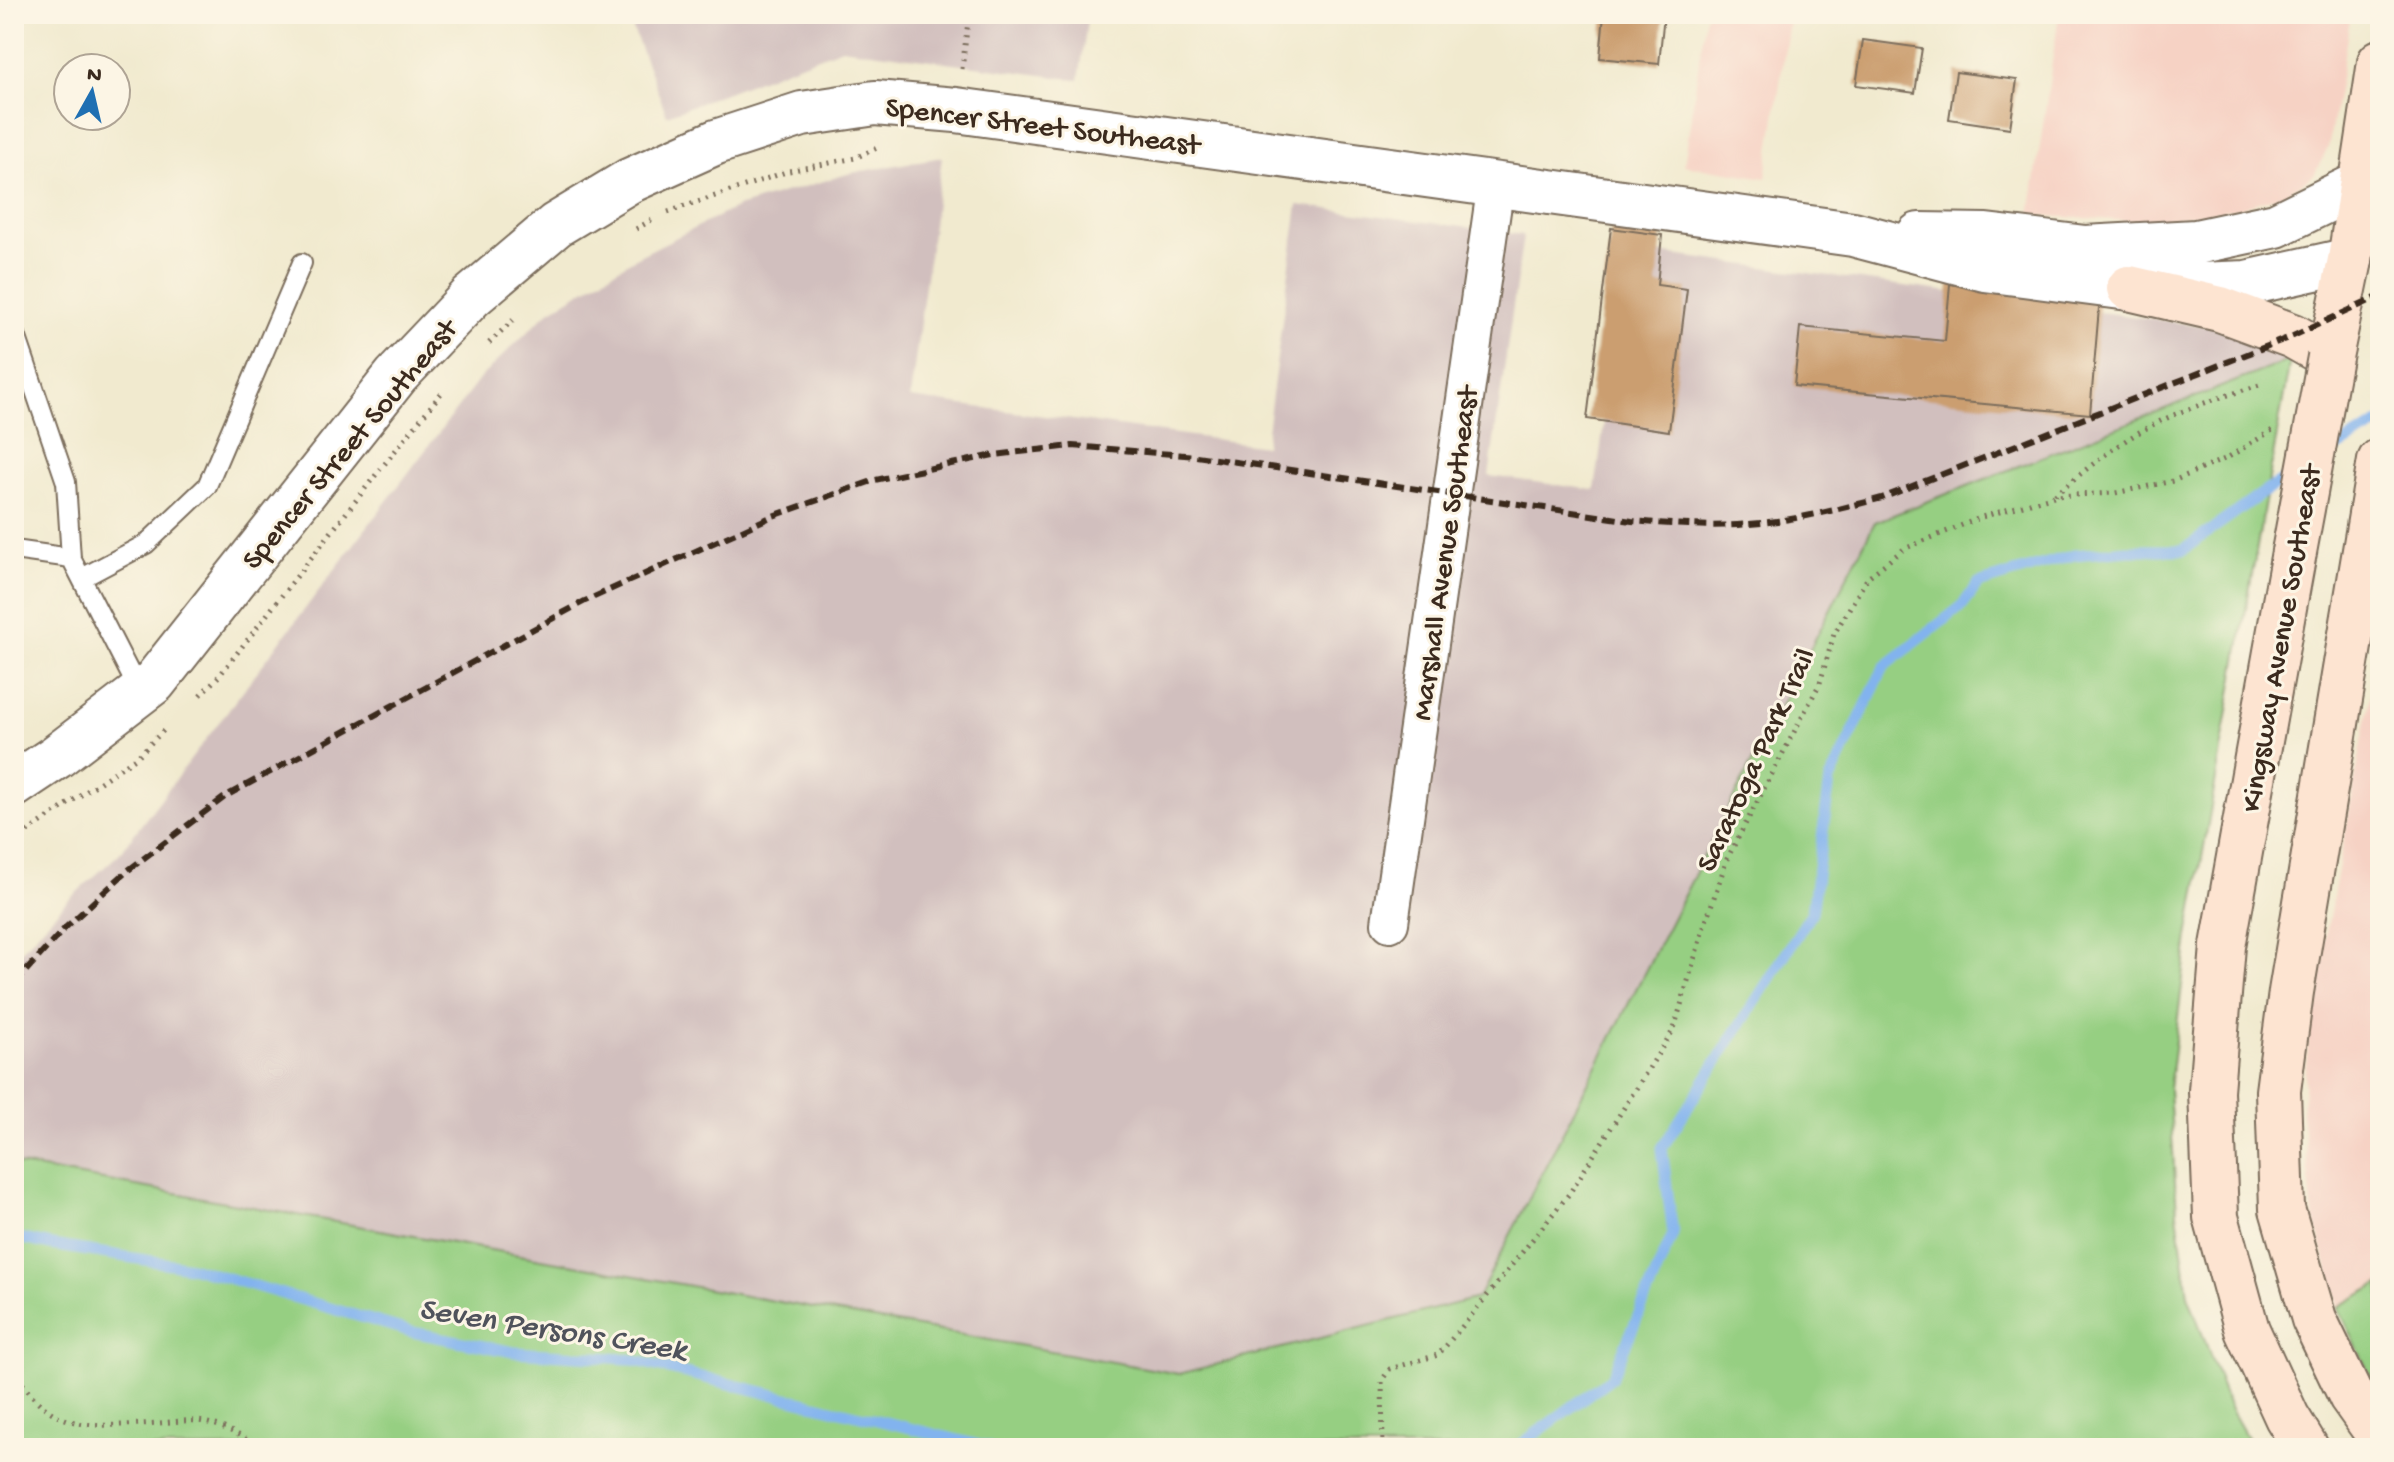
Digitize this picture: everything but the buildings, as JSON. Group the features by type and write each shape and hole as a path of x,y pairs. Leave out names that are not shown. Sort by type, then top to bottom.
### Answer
{"main road":[{"name":"Kingsway Avenue Southeast","path":"2306,1448 2287,1417 2247,1330 2216,1217 2211,1091 2223,946 2294,552 2330,357 2365,251 2380,62"},
{"path":"2129,288 2220,309 2293,336 2330,357"},
{"path":"2377,480 2291,992 2278,1091 2282,1209 2314,1319 2351,1396 2380,1437"}],"street":[{"name":"Spencer Street Southeast","path":"14,785 154,682 396,376 471,297 556,225 629,181 716,142 802,114 875,103 956,110 1853,234 1985,269 2129,288 2247,283 2365,251"},
{"name":"Spencer Street Southeast","path":"1853,234 1986,236 2085,248 2196,242 2276,225 2371,176"},
{"name":"Marshall Avenue Southeast","path":"1390,923 1496,183"}],"lane":[{"path":"82,578 146,544 207,486 302,263"},
{"path":"14,329 66,482 71,558 140,693"},
{"path":"14,550 71,558"}],"path":[{"path":"956,110 969,14"},
{"path":"624,236 660,215 789,171 855,158 887,142"},
{"path":"480,351 522,312"},
{"path":"190,705 220,675 450,382"},
{"path":"2054,496 2145,429 2216,399 2262,384"},
{"name":"Saratoga Park Trail","path":"1383,1448 1382,1380 1390,1369 1438,1355 1466,1322 1569,1194 1674,1029 1727,859 1820,683 1834,634 1868,577 1904,549 1982,517 2054,496 2115,493 2173,481 2227,458 2278,427"},
{"path":"14,841 138,756 169,725"},
{"path":"14,1370 36,1403 59,1418 83,1424 117,1425 195,1421 217,1425 260,1448"}],"shaded area":[{"path":"627,14 1088,14 1079,80 842,48 667,115"},
{"path":"1706,14 1790,14 1766,178 1684,165"},
{"path":"2059,14 2351,14 2328,148 2314,175 2285,194 2235,209 2151,222 2030,215"},
{"path":"942,157 910,398 1265,446 1298,205 1523,235 1489,476 1595,490 1628,249 2219,328 2290,360 1875,523 1478,1298 1179,1374 14,1164 14,959 64,904 119,854 481,377 548,312 637,257 737,207 851,173"},
{"path":"2380,646 2380,1284 2338,1307 2313,1215 2302,1113 2311,1014"}],"green space":[{"path":"2290,360 2188,937 2169,1089 2177,1213 2188,1295 2229,1406 2253,1448 14,1448 14,1164 1179,1374 1478,1298 1875,522"},
{"path":"2380,1284 2380,1389 2368,1371 2338,1307"}],"waterway":[{"name":"Seven Persons Creek","path":"2323,456 2380,423"},
{"name":"Seven Persons Creek","path":"1516,1448 1612,1377 1673,1234 1662,1148 1812,912 1830,780 1884,667 1962,606 1978,584 2074,555 2128,550 2183,550 2298,471"},
{"name":"Seven Persons Creek","path":"14,1237 190,1267 412,1332 514,1352 628,1359 991,1448"}],"railway":[{"path":"14,984 65,928 127,871 226,796 585,601 773,516 875,480 994,455 1072,446 1196,456 1632,521 1705,526 1766,522 1882,498 2293,336 2380,296"}]}
